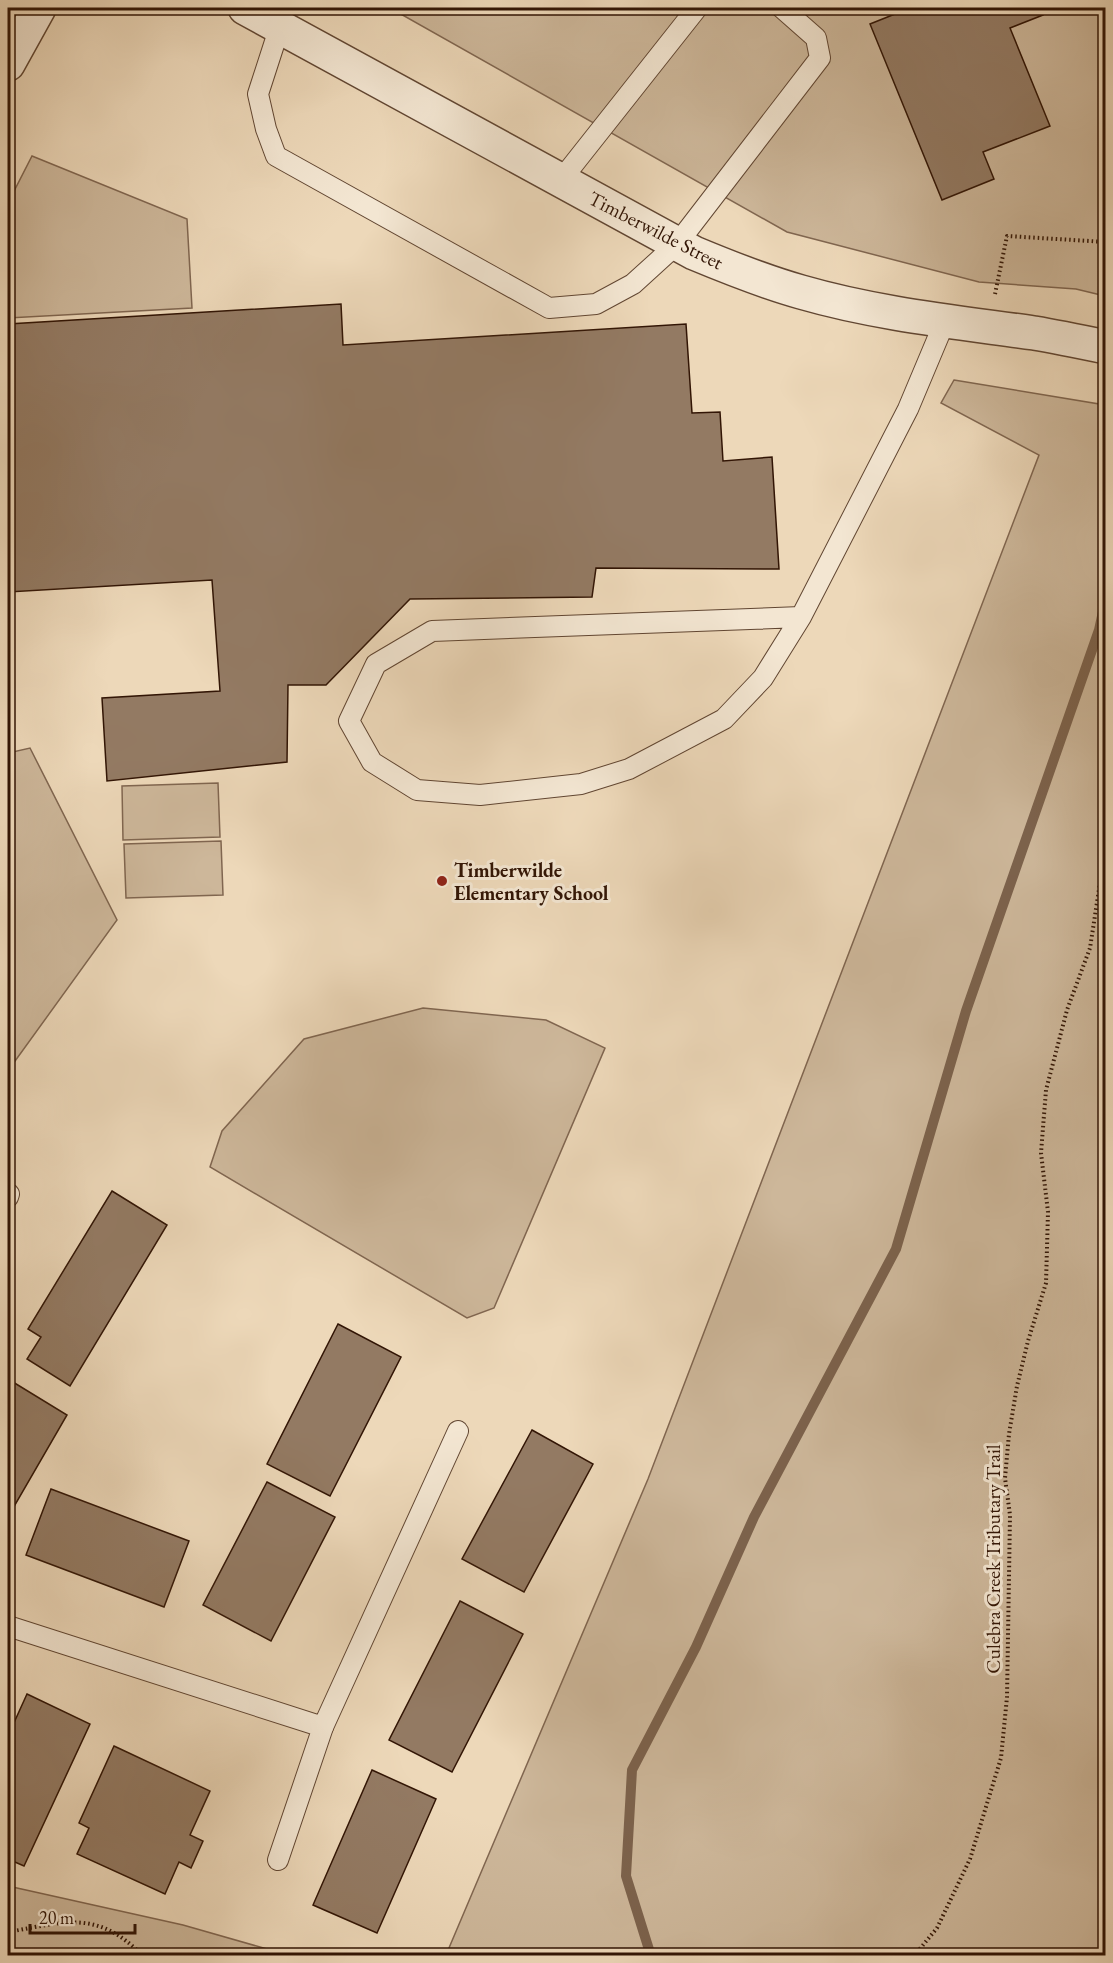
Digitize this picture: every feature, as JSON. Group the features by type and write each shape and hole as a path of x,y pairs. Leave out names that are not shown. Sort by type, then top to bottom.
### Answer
{"street":[{"path":"8,64 39,8"},
{"name":"Timberwilde Street","path":"245,8 677,244 747,275 802,292 945,321 1037,334 1106,347"}],"lane":[{"path":"561,180 697,8"},
{"path":"280,26 258,94 266,129 276,156 549,308 596,304 633,284 677,244 820,58 816,38 782,8"},
{"path":"801,616 432,631 376,664 349,721 372,762 417,790 480,795 581,784 629,769 724,719 763,678 801,616 908,409 945,321"},
{"path":"278,1860 323,1727 458,1431"},
{"path":"8,1626 323,1727"}],"path":[{"path":"989,327 1007,236 1106,242"},
{"name":"Culebra Creek Tributary Trail","path":"914,1956 937,1928 970,1859 1001,1758 1007,1697 1010,1527 1005,1478 1017,1386 1046,1283 1048,1212 1041,1153 1046,1090 1067,1010 1090,948 1100,883 1106,868"},
{"path":"8,1932 57,1923 84,1921 112,1930 143,1956"}],"shaded area":[{"path":"390,8 1105,8 1105,296 1076,289 979,282 787,232"},
{"path":"32,156 187,219 192,308 8,318 8,203"},
{"path":"954,380 1105,405 1105,1955 446,1955 648,1479 1039,455 941,403"},
{"path":"30,748 117,920 10,1068 8,1067 8,753"},
{"path":"218,783 220,837 123,840 122,786"},
{"path":"221,841 223,895 126,898 124,844"},
{"path":"423,1008 546,1020 605,1048 494,1308 467,1318 210,1167 222,1131 304,1039"},
{"path":"8,1886 183,1925 288,1955 8,1955"}],"building":[{"path":"910,8 1040,8 1043,15 1010,28 1050,126 983,152 994,179 942,200 870,24"},
{"path":"341,304 343,345 686,324 692,413 720,412 723,461 772,457 779,569 596,568 592,597 410,599 326,685 288,685 287,762 107,781 102,698 220,691 212,580 8,592 8,324"},
{"path":"112,1191 167,1225 70,1386 27,1359 41,1337 28,1329"},
{"path":"338,1324 401,1357 330,1496 267,1464"},
{"path":"8,1379 67,1415 8,1517"},
{"path":"532,1430 593,1464 524,1592 462,1559"},
{"path":"267,1482 335,1517 271,1641 203,1605"},
{"path":"51,1489 189,1541 164,1607 26,1555"},
{"path":"460,1601 523,1634 452,1772 389,1740"},
{"path":"27,1694 90,1724 24,1866 8,1859 8,1736"},
{"path":"114,1746 210,1791 190,1835 203,1841 191,1868 179,1862 165,1894 77,1854 89,1828 79,1823"},
{"path":"372,1770 436,1799 377,1933 313,1905"}],"waterway":[{"path":"651,1956 626,1876 632,1770 696,1647 754,1517 896,1249 966,1011 1099,630 1106,598"}],"place":[{"name":"Timberwilde Elementary School","path":"442,881"}]}
